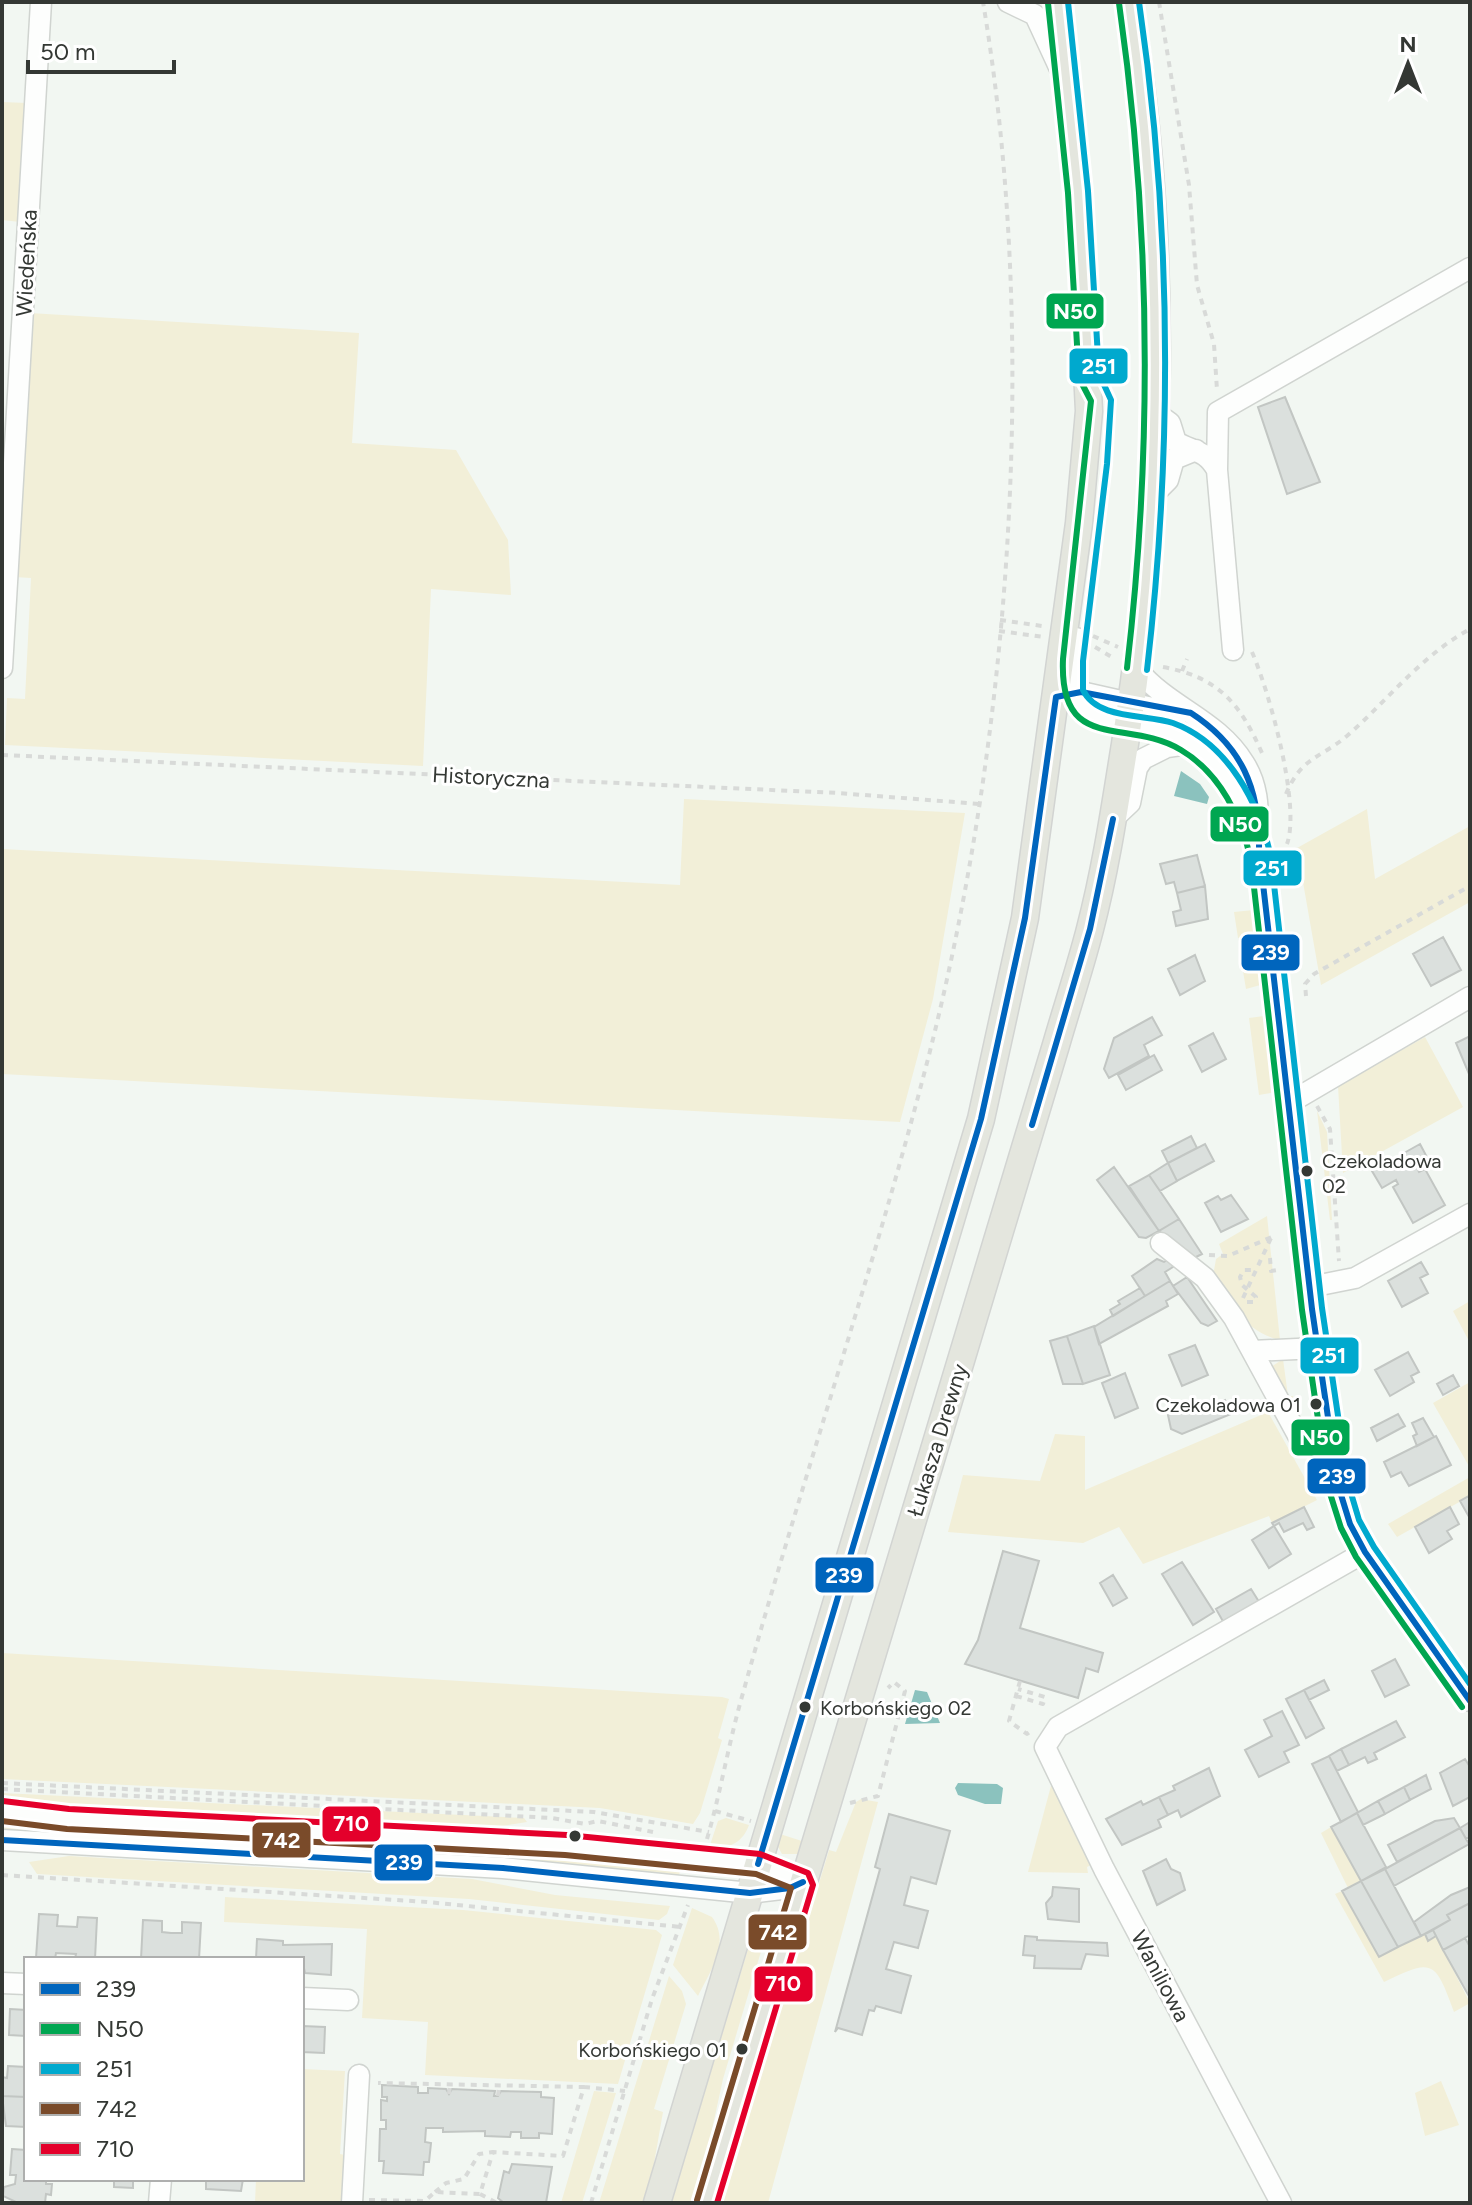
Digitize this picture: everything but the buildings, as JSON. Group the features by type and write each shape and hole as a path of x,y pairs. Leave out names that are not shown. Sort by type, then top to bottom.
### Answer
{"main road":[{"path":"657,2203 981,1119 1025,918 1064,694 1065,613 1084,477 1089,377 1069,90 1058,2"},
{"name":"Łukasza Drewny","path":"707,2203 1082,958 1113,819 1135,665 1152,496 1155,412 1152,220 1129,2"}],"street":[{"name":"Wiedeńska","path":"2,668 41,2"},
{"path":"1008,2 1035,15 1069,90"},
{"path":"1233,650 1217,470 1218,412 1470,268"},
{"path":"1089,377 1101,399 1100,412 1073,660 1064,694 1084,708 1130,713 1191,713"},
{"path":"1155,412 1170,423 1176,442 1210,457 1217,470"},
{"path":"1152,496 1168,480 1174,459 1196,450"},
{"path":"1135,665 1167,700 1225,737 1245,763 1258,803 1259,849 1297,1098 1310,1287 1338,1485 1350,1524 1365,1552 1470,1701"},
{"path":"1130,713 1170,733 1212,762 1234,792 1259,849"},
{"path":"1113,819 1130,803 1137,768 1143,759 1167,747 1188,744"},
{"path":"1297,1098 1470,997"},
{"path":"1310,1287 1340,1283 1470,1214"},
{"path":"1161,1243 1238,1309 1252,1351 1301,1441"},
{"path":"1252,1351 1318,1348"},
{"name":"Waniliowa","path":"1281,2203 1082,1809 1045,1747 1058,1727 1365,1552"},
{"path":"2,1811 68,1819 529,1842 758,1864 803,1882"},
{"path":"2,1840 503,1868 750,1893 790,1888 803,1882"},
{"path":"2,1983 24,1984"},
{"path":"304,1998 348,2000"},
{"path":"357,2201 363,2079"},
{"path":"159,2203 161,2181"}],"path":[{"path":"704,1848 730,1743 924,1074 963,898 980,804 999,631 1010,437 1009,259 995,74 983,2"},
{"path":"1159,2 1189,185 1197,285 1214,344 1218,412"},
{"path":"1286,794 1295,774 1310,758 1346,737 1413,669 1470,629"},
{"path":"999,631 1051,638"},
{"path":"1089,644 1135,665 1182,671 1216,686 1246,717 1265,759"},
{"path":"1233,650 1251,651 1276,724 1291,834 1287,844"},
{"path":"1182,671 1187,659"},
{"name":"Historyczna","path":"2,755 806,791 980,804"},
{"path":"1306,996 1305,984 1314,974 1470,886"},
{"path":"1297,1098 1326,1118 1330,1129 1340,1283"},
{"path":"1209,1255 1228,1256 1272,1237 1238,1309"},
{"path":"1270,1258 1271,1271 1277,1270"},
{"path":"1238,1309 1254,1302 1256,1297 1239,1281 1241,1273 1248,1269 1256,1270"},
{"path":"1020,1681 1009,1721 1027,1734 1037,1727"},
{"path":"850,1803 878,1796 894,1746 905,1691 894,1682 888,1688"},
{"path":"1016,1696 1043,1704 1045,1697 1018,1689"},
{"path":"2,1783 594,1812 709,1832"},
{"path":"2,1789 552,1818 585,1824 598,1821 654,1832"},
{"path":"715,1811 751,1821"},
{"path":"2,1875 443,1903 682,1927"},
{"path":"591,2203 652,1999 688,1907"},
{"path":"363,2079 424,2085 516,2088 516,2084 625,2091"},
{"path":"449,2094 450,2084"},
{"path":"423,2093 424,2085"},
{"path":"498,2096 499,2087"},
{"path":"357,2201 425,2201 442,2184 464,2179 479,2154 563,2156 584,2087"},
{"path":"480,2194 493,2152"},
{"path":"435,2192 480,2194 497,2203"}],"shaded area":[{"path":"2,102 27,103 20,222 2,220"},
{"path":"30,313 359,333 352,443 456,450 508,540 511,595 431,589 423,766 5,745 7,698 25,699 31,578 14,577"},
{"path":"684,799 965,813 933,999 900,1122 2,1074 2,849 680,885"},
{"path":"1367,809 1375,879 1470,826 1470,902 1321,985 1297,848"},
{"path":"1254,910 1258,934 1238,938 1234,912"},
{"path":"1258,945 1264,984 1246,989 1239,947"},
{"path":"1264,1016 1268,1019 1276,1092 1259,1095 1249,1018"},
{"path":"1425,1037 1463,1107 1343,1173 1338,1086"},
{"path":"1317,1111 1327,1132 1332,1220 1330,1220"},
{"path":"1267,1216 1280,1340 1267,1336 1248,1323 1213,1276 1216,1259 1223,1254 1219,1244"},
{"path":"1470,1301 1470,1343 1453,1311"},
{"path":"1283,1359 1288,1396 1293,1396 1296,1420 1271,1367"},
{"path":"1470,1382 1470,1468 1433,1403"},
{"path":"1268,1412 1317,1500 1272,1523 1269,1516 1143,1564 1119,1527 1083,1543 948,1532 963,1475 1040,1481 1055,1434 1085,1436 1085,1490"},
{"path":"1470,1477 1470,1496 1397,1537 1388,1524"},
{"path":"2,1653 729,1699 718,1738 722,1740 700,1813 693,1824 600,1808 2,1779"},
{"path":"1052,1782 1093,1864 1087,1867 1088,1873 1028,1872"},
{"path":"2,1793 524,1818 527,1822 483,1829 56,1808 2,1801"},
{"path":"861,1799 878,1802 768,2203 723,2203 829,1850 836,1852 856,1802"},
{"path":"726,1818 749,1825 734,1844 709,1848 718,1821"},
{"path":"2,1823 44,1828 523,1853 681,1867 679,1875 488,1856 58,1834 2,1829"},
{"path":"1331,1827 1361,1881 1348,1888 1321,1833"},
{"path":"780,1834 805,1842 799,1854 782,1854 777,1845"},
{"path":"69,1856 472,1879 555,1895 670,1906 667,1914 659,1920 469,1899 37,1874 29,1862"},
{"path":"1342,1891 1379,1957 1425,1934 1428,1940 1436,1936 1470,2003 1454,2012 1442,1982 1430,1968 1413,1969 1384,1982 1335,1894"},
{"path":"225,1897 463,1910 656,1930 662,1935 618,2084 425,2075 428,2022 362,2018 367,1929 224,1922"},
{"path":"692,1908 712,1917 720,1937 717,1957 698,1996 673,1965"},
{"path":"757,1920 766,1920 768,1928 723,2079 696,2203 670,2203"},
{"path":"669,1976 682,1991 686,2004 654,2109 663,2112 653,2169 643,2203 599,2203"},
{"path":"304,2069 345,2071 340,2154 345,2155 343,2203 255,2203 256,2181 304,2181"},
{"path":"1441,2081 1459,2125 1425,2136 1415,2093"},
{"path":"594,2091 616,2093 582,2203 561,2203"}],"water":[{"path":"1181,771 1200,784 1209,797 1207,804 1174,796"},
{"path":"915,1690 927,1692 940,1723 905,1724"},
{"path":"958,1783 997,1784 1003,1788 1001,1804 985,1804 958,1795 955,1788"}],"transit line":[{"name":"251","path":"1068,2 1088,191 1099,374 1111,400 1107,464 1083,661 1083,690 1099,707 1162,720 1193,732 1225,760 1250,797 1259,817 1271,858 1322,1308 1348,1483 1359,1520 1374,1547 1470,1684"},
{"name":"251","path":"1139,2 1158,169 1165,336 1161,503 1147,670"},
{"name":"N50","path":"1048,3 1068,193 1079,378 1091,401 1063,659 1065,689 1072,709 1084,721 1100,728 1160,741 1195,760 1218,784 1242,829 1251,861 1302,1310 1328,1487 1341,1528 1356,1557 1462,1707"},
{"name":"N50","path":"1119,3 1137,170 1145,336 1141,501 1127,668"},
{"name":"239","path":"1056,697 1081,692 1191,713"},
{"name":"239","path":"758,1864 981,1119 1025,918 1056,697"},
{"name":"239","path":"1191,713 1209,726 1235,755 1251,788 1256,807 1312,1309 1338,1485 1350,1524 1365,1552 1470,1701"},
{"name":"239","path":"1032,1125 1090,929 1113,819"},
{"name":"710","path":"3,1801 69,1809 567,1835 760,1854 808,1873 813,1885 717,2203"},
{"name":"742","path":"2,1821 67,1829 565,1855 756,1874 791,1888 697,2200"},
{"name":"239","path":"2,1840 503,1868 750,1893 790,1888 803,1882"}],"place":[{"name":"Czekoladowa 02","path":"1307,1171"},
{"name":"Czekoladowa 01","path":"1316,1404"},
{"name":"Korbońskiego 02","path":"805,1707"},
{"name":"Korbońskiego 01","path":"742,2049"}]}
